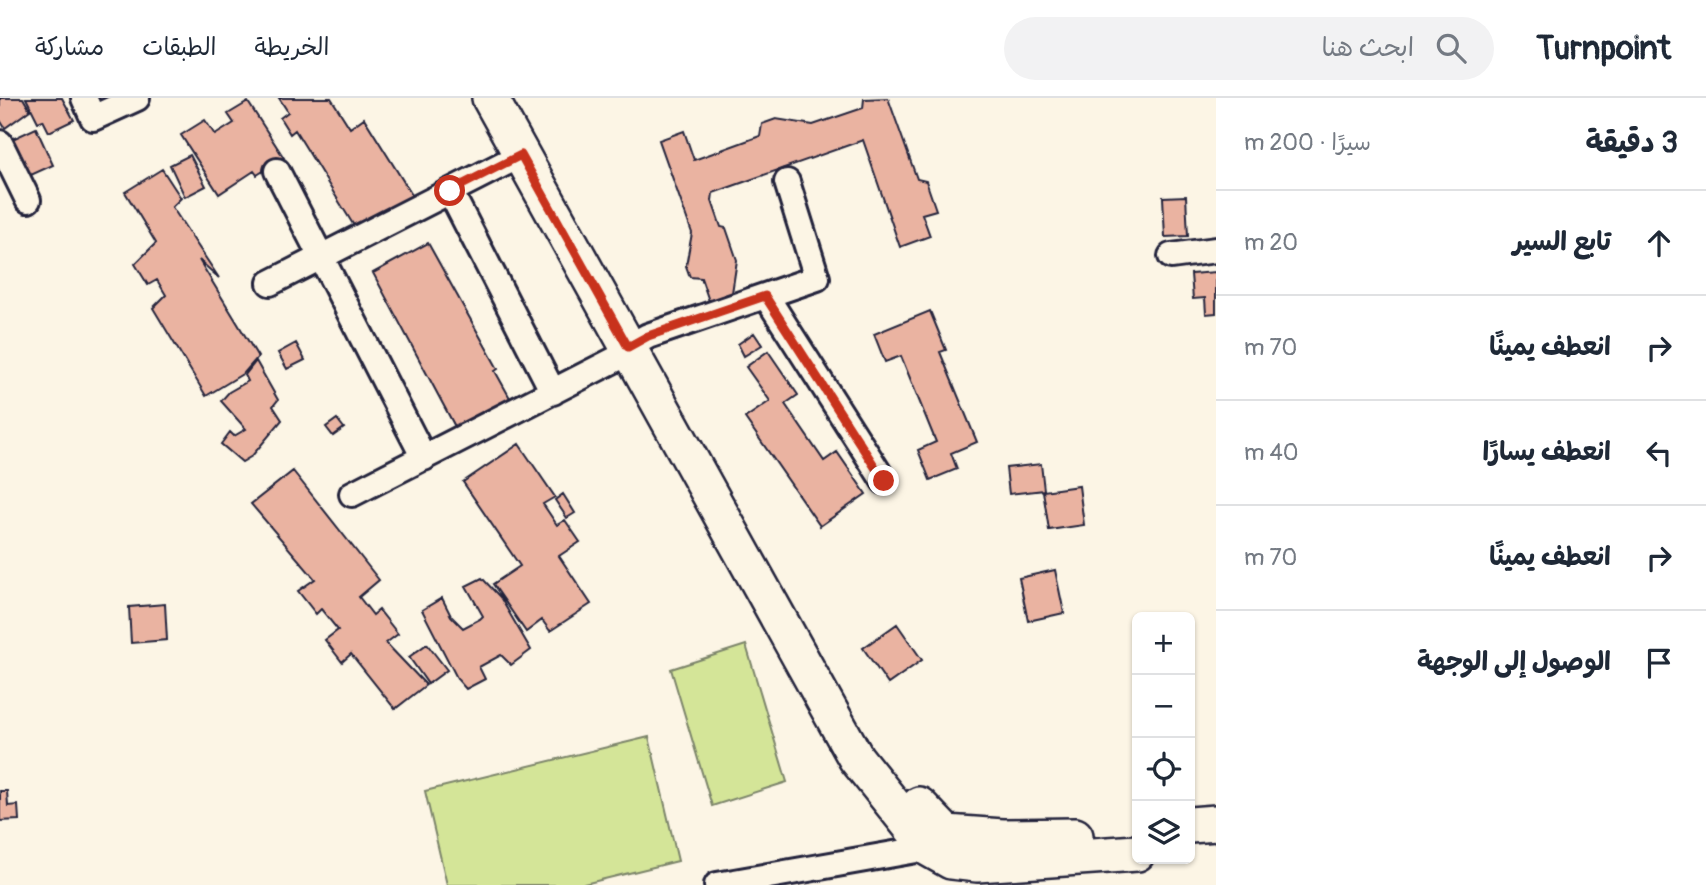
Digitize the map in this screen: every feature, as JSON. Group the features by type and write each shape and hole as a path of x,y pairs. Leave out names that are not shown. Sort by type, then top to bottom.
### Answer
{"street":[{"path":"84,98 93,118 137,98"},
{"path":"490,98 521,155 874,745 913,798 951,861 977,864 1132,853"},
{"path":"516,98 635,345"},
{"path":"0,143 28,200 0,184"},
{"path":"270,283 521,155"},
{"path":"277,171 424,458"},
{"path":"352,495 553,392 635,345 817,278 787,182"},
{"path":"450,191 553,392"},
{"path":"1171,256 1216,250"},
{"path":"765,296 884,481"},
{"path":"1195,824 1216,822"},
{"path":"717,885 758,880 937,841 1058,837 1132,830"},
{"path":"1195,848 1216,846"}],"green space":[{"path":"746,645 787,782 712,806 671,669"},
{"path":"649,737 678,861 580,885 447,885 425,791"}],"building":[{"path":"0,98 23,98 30,110 5,128 0,120"},
{"path":"26,98 62,98 74,120 49,132 43,120 38,122"},
{"path":"279,98 331,98 350,128 364,118 415,200 359,234 295,130 290,134 280,118 288,112"},
{"path":"888,98 917,179 926,181 936,210 922,214 930,236 900,247 863,140 713,193 712,201 721,227 726,228 737,260 732,293 709,301 701,278 690,277 686,266 692,233 659,140 684,131 694,160 760,136 762,124 776,119 813,125 863,108 864,99"},
{"path":"248,102 284,158 257,175 254,171 219,194 181,135 205,120 215,135 234,123 228,114"},
{"path":"36,128 53,165 20,180 4,143"},
{"path":"190,155 206,186 185,197 170,165"},
{"path":"162,169 181,198 172,207 219,278 199,260 258,357 244,373 206,396 153,308 166,295 157,280 148,285 135,264 156,243 125,192"},
{"path":"1186,196 1188,236 1165,237 1163,197"},
{"path":"428,243 498,369 495,371 514,405 460,436 373,273"},
{"path":"1216,272 1216,313 1206,314 1205,298 1193,299 1191,274"},
{"path":"930,311 946,350 940,352 977,442 951,453 957,469 930,480 918,450 936,442 901,356 885,362 874,334"},
{"path":"754,333 762,345 744,356 738,344"},
{"path":"296,343 305,360 287,369 278,353"},
{"path":"768,351 798,395 785,404 824,461 837,452 866,494 820,526 745,418 770,401 746,367"},
{"path":"256,361 278,400 273,406 282,420 252,456 242,462 221,444 230,432 234,436 246,429 221,401 229,392 248,381 245,375"},
{"path":"337,419 344,428 333,436 326,427"},
{"path":"519,444 555,497 543,504 557,525 565,520 580,542 559,556 591,604 550,631 542,620 526,632 493,584 520,566 463,482"},
{"path":"1041,464 1044,490 1009,494 1006,468"},
{"path":"293,471 379,580 359,597 373,615 379,610 398,634 386,643 426,685 395,709 351,654 342,662 325,640 338,630 321,609 316,614 298,591 315,579 251,504"},
{"path":"1079,486 1084,525 1049,530 1043,491"},
{"path":"563,494 575,513 567,518 555,500"},
{"path":"1055,570 1064,613 1028,621 1019,578"},
{"path":"482,578 500,597 531,650 511,665 501,655 479,667 485,679 466,689 458,680 422,610 442,598 451,616 463,628 480,619 483,616 466,586"},
{"path":"165,604 167,640 131,643 129,607"},
{"path":"897,624 922,660 888,684 863,648"},
{"path":"427,644 447,670 428,684 409,657"},
{"path":"0,791 7,791 8,806 18,805 19,820 0,821"}],"route":[{"path":"450,191 521,155 628,347 648,336 765,296 884,481"}]}
